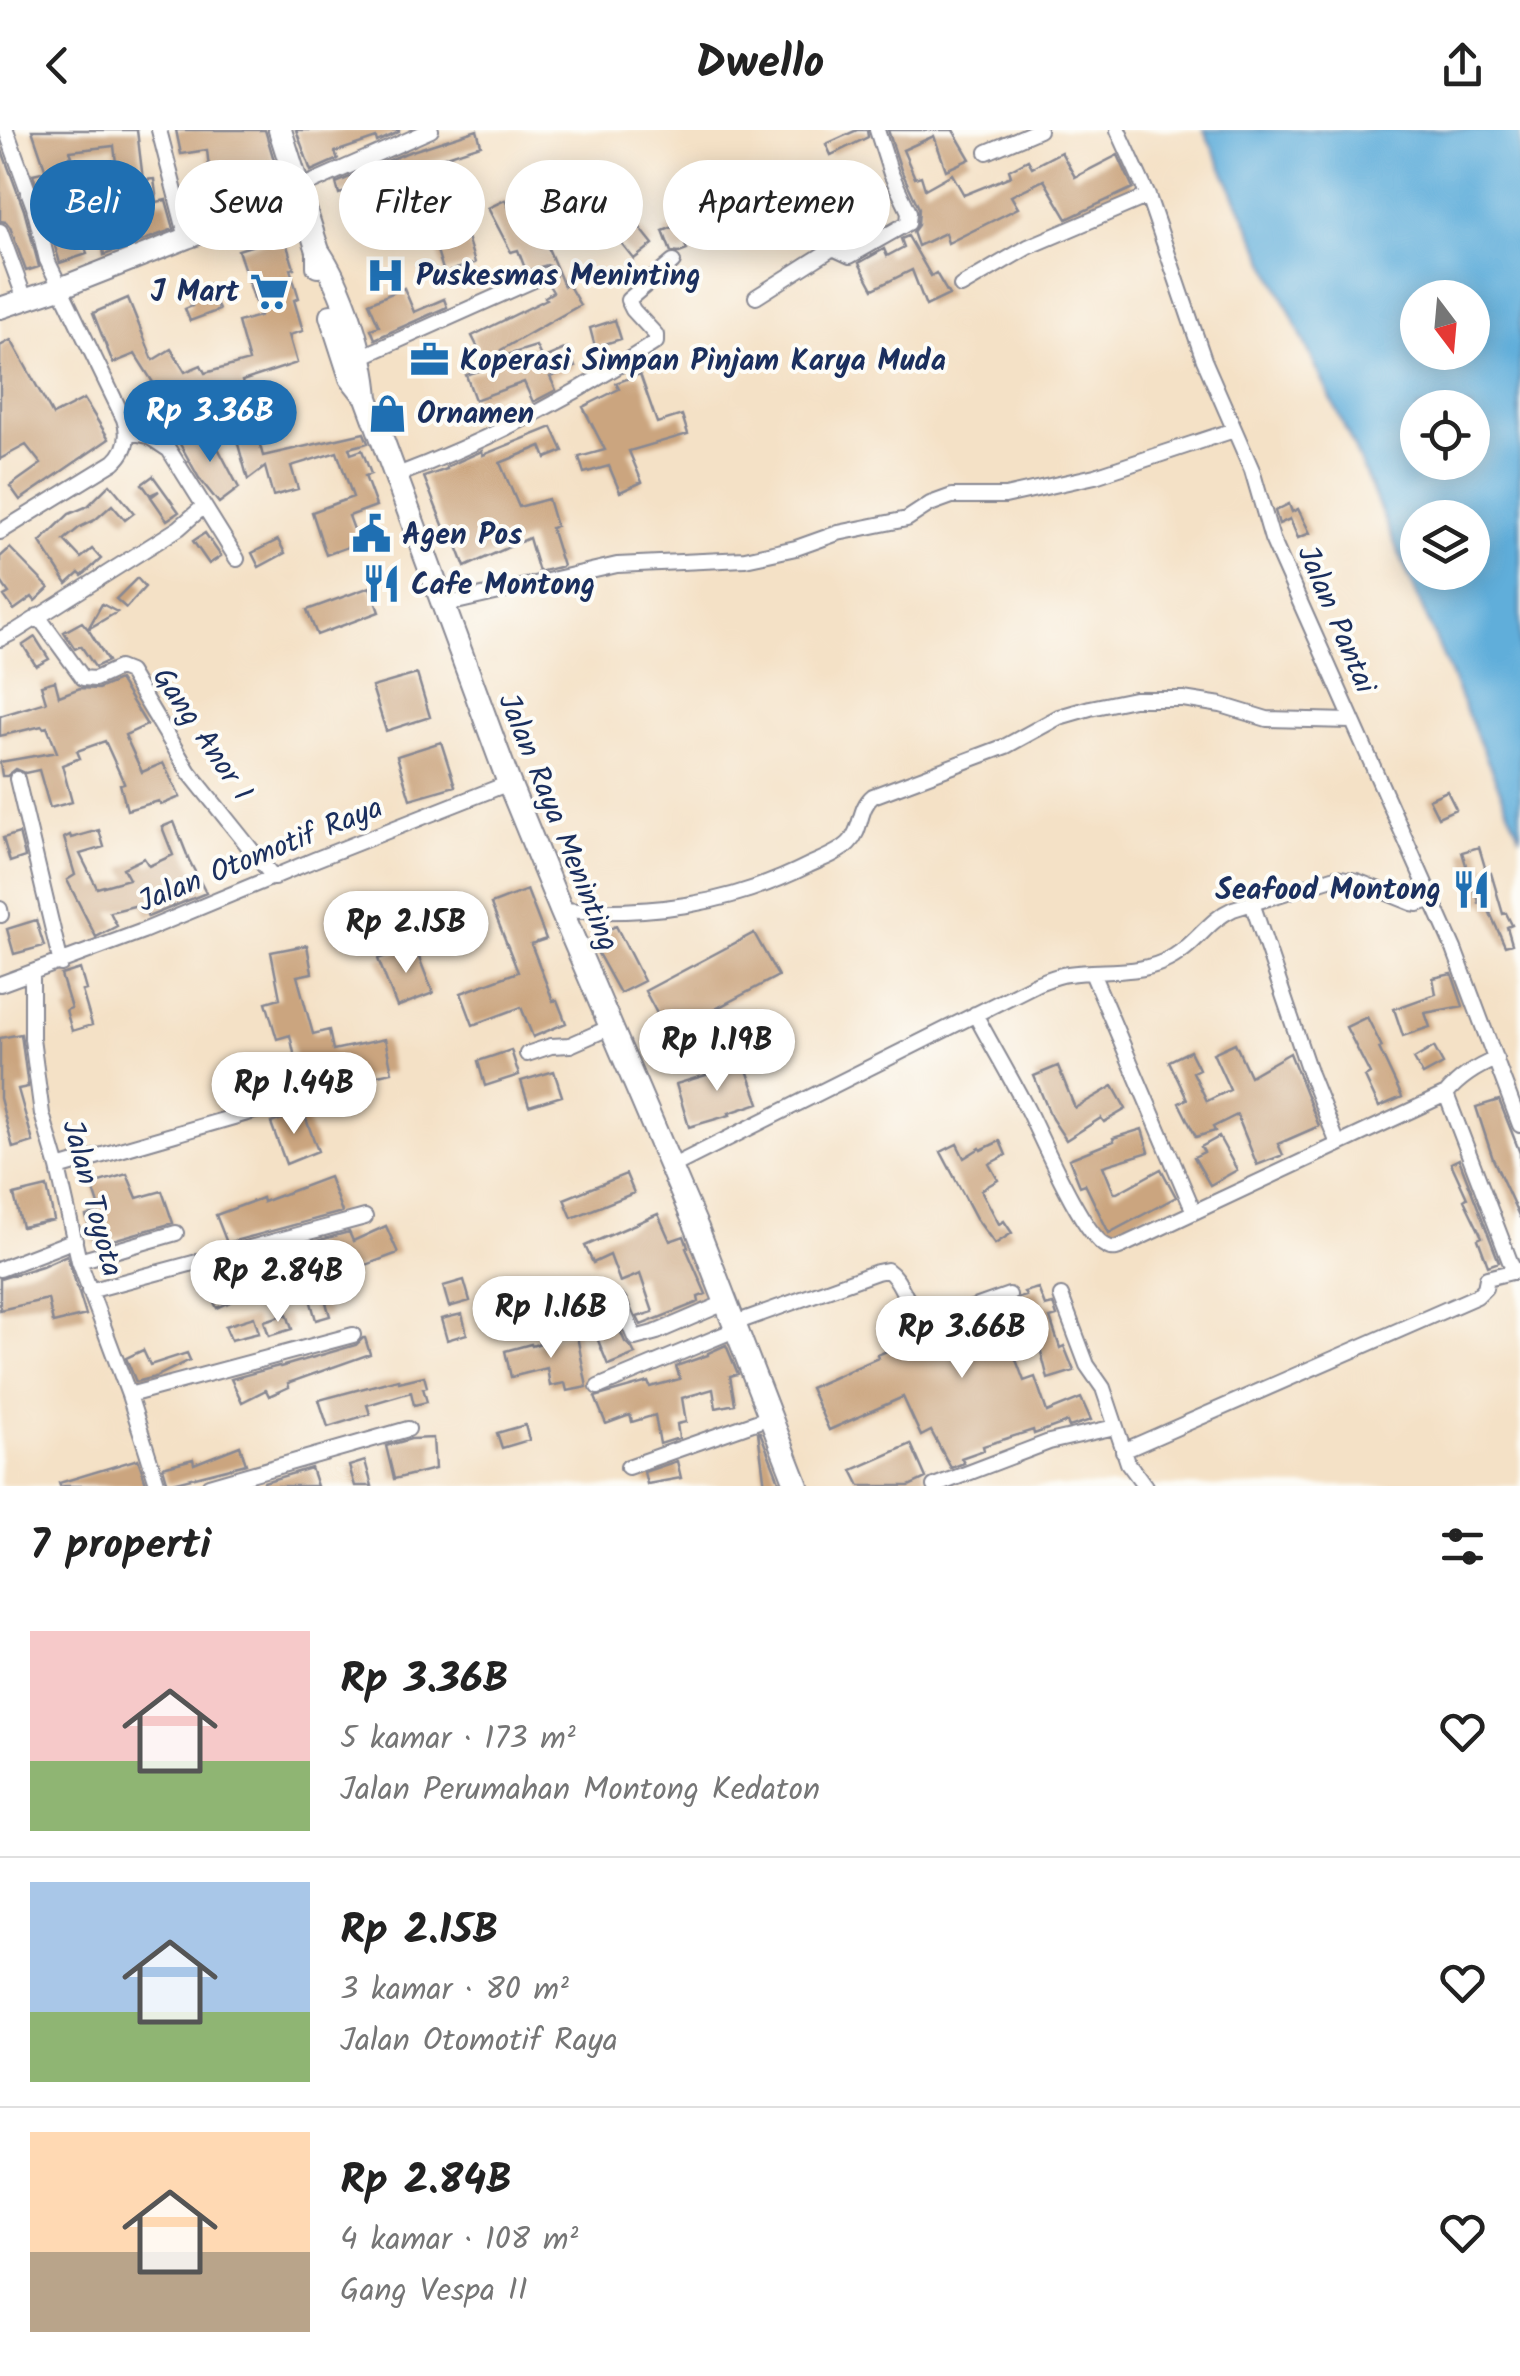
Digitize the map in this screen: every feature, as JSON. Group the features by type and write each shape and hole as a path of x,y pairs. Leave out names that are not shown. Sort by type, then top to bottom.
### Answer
{"highway":[{"name":"Jalan Raya Meninting","path":"280,130 290,160"},
{"name":"Jalan Raya Meninting","path":"318,252 332,272 366,373 367,398 509,783 733,1318 797,1486"},
{"name":"Jalan Raya Meninting","path":"318,252 318,276 348,370 367,398"}],"main road":[{"path":"0,308 175,243"}],"street":[{"path":"0,532 114,462 125,448 128,432 47,260 34,207 6,130"},
{"path":"159,130 175,190"},
{"path":"319,185 432,130"},
{"path":"756,297 830,250 850,256 908,223 910,212 891,174 877,130"},
{"path":"988,152 1039,130"},
{"name":"Jalan Pantai","path":"1118,130 1148,196 1204,360 1252,470 1272,539 1433,900 1520,1125"},
{"path":"961,286 1028,247 1148,196"},
{"path":"0,231 25,299"},
{"path":"395,476 496,434 656,342 656,334 632,310 628,300 673,262"},
{"path":"361,358 545,275"},
{"path":"443,605 617,565 745,559 796,548 838,533 907,519 952,496 1005,496 1095,476 1234,430"},
{"path":"128,432 156,439 169,450 238,559"},
{"path":"0,639 179,528 204,506"},
{"name":"Gang Anor I","path":"38,616 83,678 95,679 119,668 129,672 200,788 274,878"},
{"path":"560,910 658,910 704,904 759,888 849,844 864,806 873,796 1006,746 1059,717 1090,708 1134,699 1183,699 1221,705 1267,720 1351,721"},
{"path":"18,779 60,964"},
{"name":"Jalan Otomotif Raya","path":"0,984 60,964 509,783"},
{"path":"671,1167 1038,983 1066,974 1136,969 1162,962 1190,946 1224,912 1336,877 1357,881 1412,903 1433,900"},
{"path":"1252,903 1338,1144"},
{"path":"1092,972 1194,1212"},
{"name":"Jalan Toyota","path":"32,974 32,1039 42,1114 79,1261 158,1486"},
{"path":"975,1014 1073,1204 1100,1242 1114,1249 1446,1094 1476,1067 1496,1059"},
{"path":"527,1054 570,1044 610,1027"},
{"path":"1123,1451 1476,1296 1485,1288 1487,1278 1517,1271 1446,1094"},
{"path":"58,1168 300,1098"},
{"path":"89,1292 365,1217"},
{"path":"79,1261 176,1232"},
{"path":"0,1269 75,1240"},
{"path":"619,1302 635,1338 733,1318 887,1270 915,1307 940,1319 1009,1294"},
{"path":"1061,1296 1087,1365 1103,1388 1123,1451 1132,1471 1145,1486"},
{"path":"598,1387 733,1318"},
{"path":"129,1395 354,1335"},
{"path":"628,1468 770,1417"},
{"path":"934,1486 1049,1442 1115,1427"},
{"path":"209,1486 408,1429"}],"water":[{"path":"1204,130 1520,130 1520,837 1415,590 1490,590 1490,500 1400,500 1400,556 1352,443"}],"building":[{"path":"32,130 137,130 141,160 116,160 114,146 70,151 72,156 64,160 42,160"},
{"path":"176,130 265,130 274,160 208,160 207,150 181,154"},
{"path":"296,130 399,130 377,142 376,138 335,152 338,159 319,167 319,160 307,160"},
{"path":"477,130 481,145 434,160 390,160"},
{"path":"857,130 867,130 868,137 831,155 826,144"},
{"path":"888,130 953,130 970,159 946,170 934,136 903,150 915,178 921,176 925,189 952,174 964,195 1011,176 1009,170 1028,160 1032,167 1061,152 1075,177 1118,155 1133,188 1067,219 1044,180 1011,196 1018,208 948,243 945,233 918,246 913,232 918,225 919,208"},
{"path":"0,145 24,210 30,250 35,250 39,267 26,271 10,227 0,221"},
{"path":"155,187 157,202 166,200 174,229 155,236"},
{"path":"505,200 505,241 488,208"},
{"path":"643,232 653,244 634,259 627,250 643,250"},
{"path":"908,236 931,276 936,273 949,295 926,306 912,270 873,289 859,263 882,250 887,256 904,247 901,239"},
{"path":"56,250 86,250 87,254 60,263"},
{"path":"238,250 288,250 299,298 294,300 303,331 289,335 297,363 242,381 263,456 364,433 368,443 349,448 351,454 362,450 371,474 365,476 376,506 349,516 359,543 326,555 312,512 353,497 337,452 291,466 298,489 273,496 265,467 248,480 222,387 168,412 135,354 113,363 93,313 128,298 153,360 171,349 185,372 201,365 205,373 249,361 238,322 260,316"},
{"path":"437,250 471,250 475,263 444,273"},
{"path":"518,250 549,250 564,286 568,284 580,305 501,350 504,356 536,346 542,359 567,348 575,367 550,377 556,390 533,402 524,382 475,400 466,375 488,368 472,336 547,299 553,292 549,285 556,275 552,267 526,271"},
{"path":"209,284 219,310 190,321 185,309 192,306 187,293"},
{"path":"404,288 414,312 444,299 447,307 375,339 371,329 379,326 369,303"},
{"path":"615,320 621,339 595,347 590,328"},
{"path":"11,340 53,415 84,399 109,439 20,500 10,486 41,464 26,445 0,459 0,346"},
{"path":"640,374 657,423 682,415 688,434 629,451 642,482 620,492 609,466 584,473 579,457 605,450 583,407 619,389 616,383"},
{"path":"552,427 563,451 546,458 541,446 500,463 519,507 548,499 556,526 551,528 563,566 539,572 529,538 465,567 452,533 447,535 424,477 482,451 483,455"},
{"path":"208,429 239,488 219,503 180,444"},
{"path":"153,476 179,512 167,520 151,497 159,491 150,495 142,484"},
{"path":"110,484 134,513 125,520 112,505 64,540 81,558 92,549 101,559 67,584 40,542 69,514 88,506"},
{"path":"1289,504 1292,512 1298,509 1310,533 1298,538 1290,519 1279,524 1275,511"},
{"path":"205,533 221,556 209,564 193,541"},
{"path":"278,540 285,553 259,567 252,553"},
{"path":"10,548 49,588 35,601 32,597 14,610 4,596 9,593 0,580 0,557"},
{"path":"137,578 145,587 126,608 116,599"},
{"path":"370,587 379,612 317,635 307,610"},
{"path":"102,604 117,612 88,629"},
{"path":"82,622 108,661 95,667 81,646 75,649 64,632"},
{"path":"35,637 49,659 36,666 23,645"},
{"path":"417,674 430,717 386,731 372,687"},
{"path":"119,680 147,725 125,735 142,772 163,763 180,797 161,805 159,801 127,810 120,784 124,783 105,741 77,751 80,758 62,765 72,802 50,808 39,770 25,773 16,769 2,776 0,762 57,752 47,727 0,736 0,716 46,702 41,685 55,681 59,696 80,688 98,689"},
{"path":"441,742 455,786 410,799 397,756"},
{"path":"1447,791 1456,809 1438,817 1429,799"},
{"path":"174,822 206,893 148,917 142,904 110,912 117,926 96,937 67,880 75,875 64,838 99,830 104,847 80,854 97,888 129,879 123,868 144,858 149,866 173,855 162,827"},
{"path":"19,833 25,857 10,862 3,838"},
{"path":"1479,847 1503,914 1512,925 1507,927 1512,944 1505,946 1485,902 1479,903 1475,894 1462,852"},
{"path":"527,890 546,939 531,944 566,1023 533,1037 521,1007 473,1025 461,993 518,972 491,904"},
{"path":"36,920 44,946 14,954 7,929"},
{"path":"616,926 644,981 620,993 590,939"},
{"path":"754,933 778,976 668,1034 645,991"},
{"path":"307,945 312,973 297,976 313,1034 329,1030 333,1050 385,1039 392,1072 354,1080 350,1060 298,1071 290,1035 277,1039 266,1002 280,998 271,952"},
{"path":"414,945 433,993 397,1007 378,959"},
{"path":"80,969 92,1025 72,1031 66,1010 71,1008 61,975"},
{"path":"1452,974 1463,1006 1425,1013 1430,1027 1403,1036 1394,1009 1436,994 1433,978"},
{"path":"1367,1017 1402,1097 1379,1107 1365,1077 1370,1074 1346,1027"},
{"path":"21,1034 28,1087 18,1089 33,1142 13,1148 0,1098 0,1038"},
{"path":"1235,1043 1250,1076 1290,1053 1319,1126 1278,1144 1283,1155 1257,1165 1237,1115 1213,1127 1215,1131 1196,1137 1179,1103 1187,1099 1169,1061 1190,1051 1199,1069 1193,1072 1207,1101 1230,1090 1213,1053"},
{"path":"1434,1047 1443,1064 1423,1075 1414,1059"},
{"path":"511,1050 519,1075 485,1086 478,1061"},
{"path":"743,1059 759,1103 689,1127 676,1084 723,1070 721,1066"},
{"path":"1058,1066 1075,1108 1113,1086 1126,1109 1104,1122 1101,1118 1066,1140 1052,1119 1034,1076"},
{"path":"554,1071 562,1096 529,1106 521,1081"},
{"path":"1499,1100 1520,1153 1520,1218 1493,1159 1476,1107"},
{"path":"303,1111 318,1151 286,1164 271,1123"},
{"path":"1142,1129 1149,1152 1103,1166 1114,1193 1161,1169 1176,1197 1109,1233 1085,1184 1080,1186 1069,1159"},
{"path":"1219,1137 1237,1170 1210,1185 1194,1157 1204,1152 1201,1147"},
{"path":"1000,1141 1006,1155 989,1164 998,1180 981,1190 999,1224 1004,1221 1012,1233 995,1244 976,1218 941,1152 957,1144 964,1158"},
{"path":"1459,1159 1499,1262 1488,1266 1478,1239 1482,1237 1451,1163"},
{"path":"127,1174 137,1198 162,1191 173,1223 95,1245 86,1216 101,1211 92,1184"},
{"path":"626,1174 634,1193 572,1218 564,1199"},
{"path":"329,1177 342,1212 227,1243 216,1215"},
{"path":"47,1187 54,1220 22,1227 14,1195"},
{"path":"658,1214 670,1241 684,1236 706,1294 698,1297 699,1302 641,1325 637,1317 653,1312 640,1274 620,1282 610,1255 593,1263 585,1246"},
{"path":"386,1226 398,1253 320,1282 330,1316 316,1320 299,1268 320,1262 313,1242 349,1232 353,1241"},
{"path":"67,1255 86,1315 53,1323 48,1299 0,1310 0,1279"},
{"path":"224,1272 237,1299 217,1308 204,1282"},
{"path":"464,1280 470,1301 449,1307 443,1286"},
{"path":"1038,1288 1045,1306 1053,1304 1057,1316 1050,1318 1060,1348 1064,1346 1074,1371 1048,1379 1038,1340 1012,1349 1024,1381 1035,1377 1047,1412 1081,1398 1091,1420 1069,1427 1067,1422 1034,1434 1033,1430 983,1446 984,1450 961,1458 964,1463 951,1468 931,1431 921,1436 903,1397 829,1430 810,1388 878,1358 877,1355 912,1337 1013,1305 1026,1296 1024,1292"},
{"path":"609,1298 625,1342 635,1354 608,1365 585,1308"},
{"path":"287,1314 292,1329 269,1336 264,1321"},
{"path":"462,1314 467,1334 447,1340 441,1319"},
{"path":"254,1317 259,1333 231,1340 225,1326"},
{"path":"576,1331 587,1387 567,1391 565,1383 550,1386 547,1368 511,1377 505,1351"},
{"path":"363,1338 370,1354 288,1383 289,1387 269,1396 266,1390 242,1402 231,1379 356,1345"},
{"path":"726,1345 738,1374 730,1376 735,1404 716,1408 713,1389 682,1398 686,1422 677,1424 679,1438 660,1444 655,1415 632,1422 630,1415 606,1424 595,1397 648,1382 650,1387 680,1379 676,1366"},
{"path":"143,1350 150,1365 187,1353 190,1360 136,1382 126,1358"},
{"path":"424,1376 427,1402 414,1405 411,1392 367,1405 370,1414 328,1427 319,1400"},
{"path":"525,1425 529,1440 502,1448 497,1433"},
{"path":"760,1432 781,1486 765,1486"},
{"path":"433,1438 435,1469 394,1479 386,1446"},
{"path":"911,1444 926,1478 909,1486 860,1486 852,1470"},
{"path":"240,1446 246,1464 168,1484 163,1467 193,1459 194,1464"},
{"path":"138,1459 147,1486 59,1483"},
{"path":"365,1461 372,1486 355,1486 349,1466"},
{"path":"677,1461 681,1478 647,1484 644,1472"},
{"path":"311,1468 317,1486 264,1486 264,1482"}],"place":[{"name":"Puskesmas Meninting","path":"386,275"},
{"name":"J Mart","path":"269,291"},
{"name":"Koperasi Simpan Pinjam Karya Muda","path":"430,360"},
{"name":"Ornamen","path":"387,413"},
{"name":"Agen Pos","path":"372,534"},
{"name":"Cafe Montong","path":"381,584"},
{"name":"Seafood Montong","path":"1471,889"}]}
